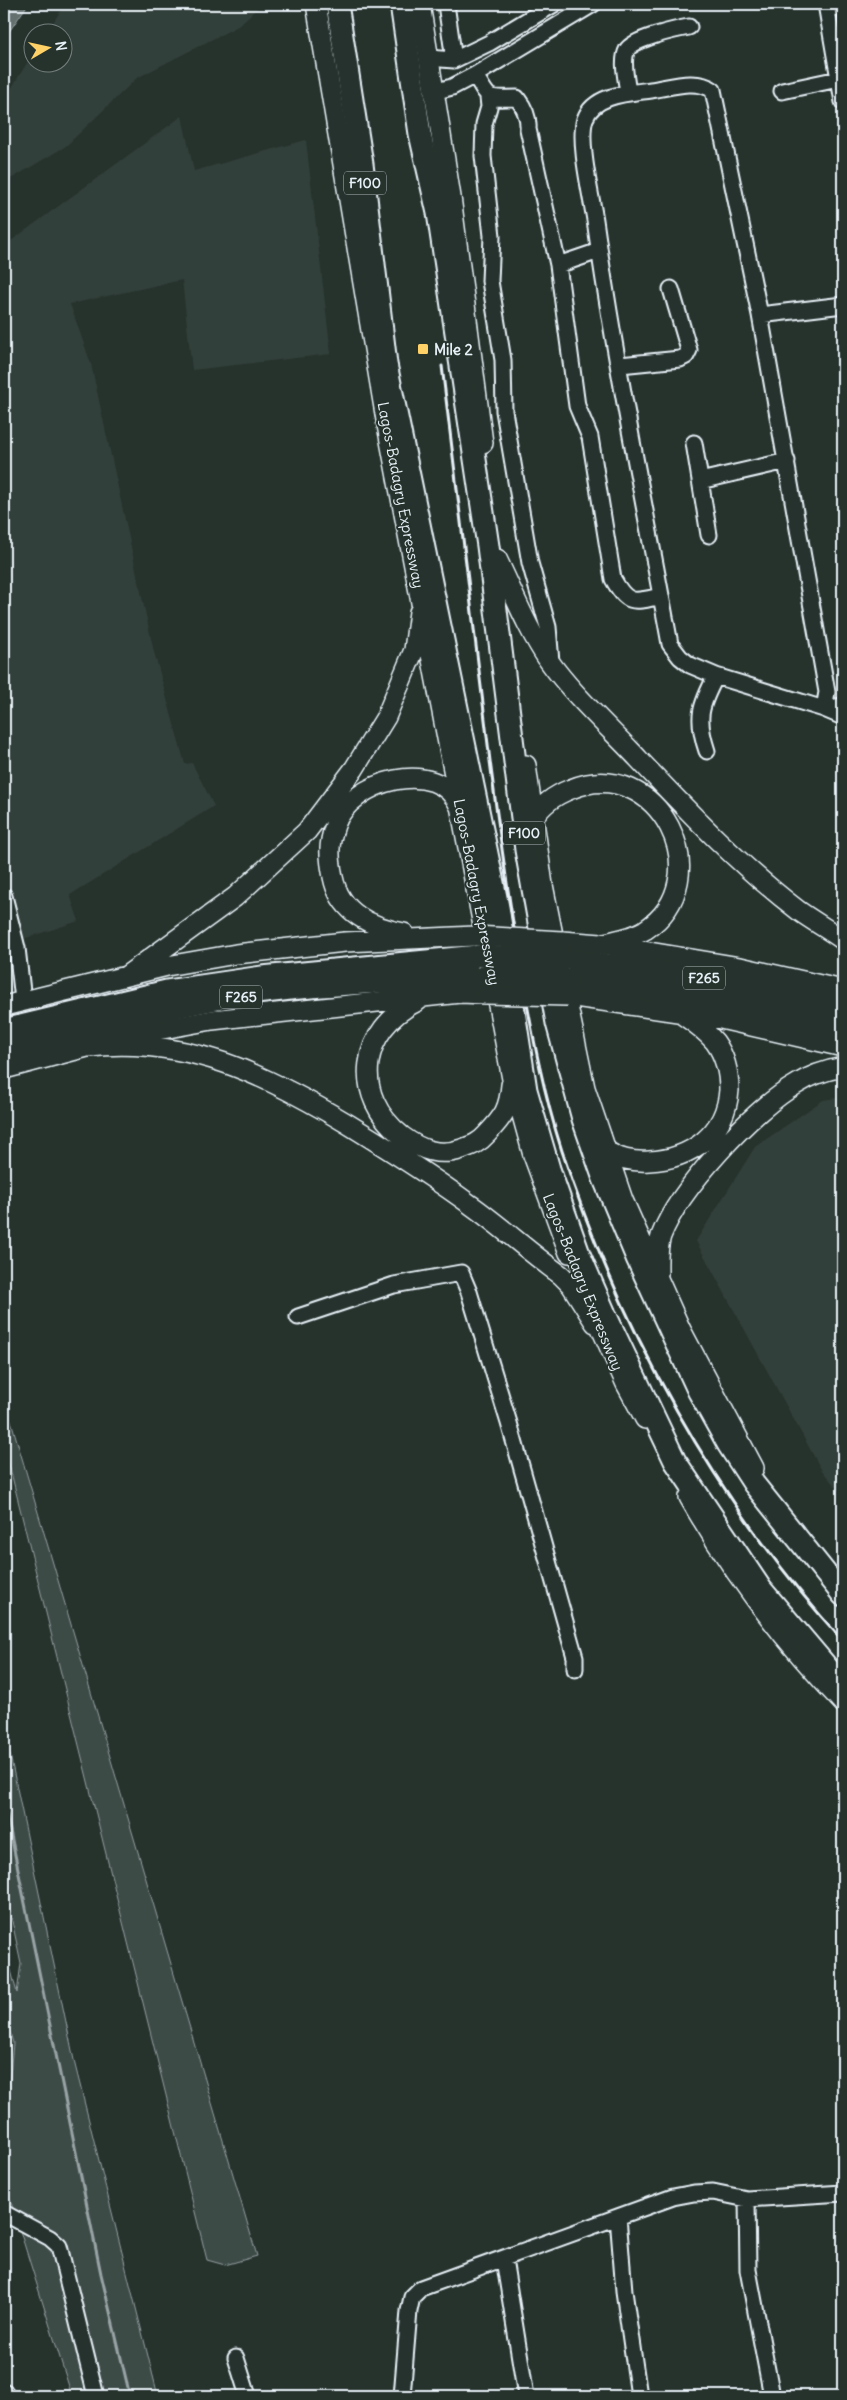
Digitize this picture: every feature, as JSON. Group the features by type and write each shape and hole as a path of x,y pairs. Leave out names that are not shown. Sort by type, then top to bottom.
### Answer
{"highway":[{"name":"Lagos-Badagry Expressway","path":"337,4 362,164 386,364 498,907 526,1090 546,1160 579,1254 605,1314 675,1461 761,1588 843,1686"},
{"name":"F100","path":"401,4 420,134 438,213 488,546 526,850 557,1023 583,1119 604,1180 699,1392 754,1484 843,1595"},
{"name":"F265","path":"4,1030 167,991 477,946 565,969 843,1029"},
{"name":"F265","path":"4,1051 88,1028 197,1003 287,990 485,985 565,969 694,976 843,1008"}],"main road":[{"name":"Lagos-Badagry Expressway","path":"316,4 386,420 464,817 512,1078 533,1155 557,1224 604,1337 626,1384 713,1540 808,1666 843,1703"},
{"path":"420,4 433,92 452,197 497,559 542,885 585,1088 623,1200 681,1330 753,1466 843,1579"},
{"path":"497,559 522,614 550,662 599,718 696,820 799,911 843,940"},
{"path":"126,976 235,896 307,831 354,770 386,717 414,650 418,620 419,583"},
{"path":"464,817 456,798 439,784 428,779 412,777 371,788 353,800 335,823 328,851 335,890 359,919 382,929 477,946"},
{"path":"533,819 543,804 561,793 580,785 602,782 623,786 646,797 662,812 674,836 679,860 678,881 673,897 661,914 645,929 626,938 601,944 565,969"},
{"path":"4,1006 126,976 236,954 345,942 404,941 428,938"},
{"path":"601,944 779,975 843,990"},
{"path":"565,969 678,1012 732,1021 843,1047"},
{"path":"4,1069 153,1031 212,1020 460,993 485,985"},
{"path":"427,996 408,1005 392,1017 380,1031 370,1055 368,1079 372,1099 388,1125 426,1152 451,1153 479,1144 504,1115 509,1105 512,1078"},
{"path":"605,1149 619,1157 639,1162 663,1160 681,1155 699,1146 711,1136 722,1120 729,1080 725,1060 716,1044 703,1029 678,1012"},
{"path":"89,1047 120,1044 173,1048 240,1068 309,1101 428,1174 561,1275 582,1300 604,1337"},
{"path":"658,1276 661,1237 688,1191 708,1164 768,1104 797,1084 826,1070 843,1067"}],"street":[{"path":"446,4 454,60"},
{"path":"428,58 454,60 489,43 554,4"},
{"path":"433,92 452,87 475,75 593,4"},
{"path":"826,4 839,54 843,102"},
{"path":"842,4 843,10"},
{"path":"628,93 625,58 631,46 667,32 689,27"},
{"path":"475,75 488,97 489,107 484,124 483,156 492,236 490,281 503,360 504,411 530,563 548,627 550,662"},
{"path":"782,91 841,79"},
{"path":"824,709 827,692 787,461 760,315 713,90 704,84 692,84 628,93 602,100 592,108 585,119 584,144 599,251 620,365 631,441 670,644 680,657 690,665 716,676 824,709 843,717"},
{"path":"488,97 494,100 517,98 523,106 528,121 528,129 558,265 577,406 590,437 614,579 622,595 631,600 661,596"},
{"path":"558,265 599,251"},
{"path":"620,365 680,359 686,356 688,350 671,288"},
{"path":"760,315 843,305"},
{"path":"694,443 709,535"},
{"path":"700,481 787,461"},
{"path":"707,751 699,722 707,693 716,676"},
{"path":"824,709 843,706"},
{"path":"4,896 17,948 23,1000"},
{"path":"298,1317 394,1285 461,1273 469,1292 509,1423 575,1658 575,1669"},
{"path":"402,2396 404,2353 412,2297 421,2288 673,2197 713,2192 747,2199 843,2193"},
{"path":"747,2199 748,2270 772,2396"},
{"path":"4,2213 50,2238 59,2246 96,2396"},
{"path":"618,2216 624,2291 638,2396"},
{"path":"504,2259 526,2396"},
{"path":"236,2358 248,2396"}],"shaded area":[{"path":"4,4 28,4 4,39"},
{"path":"65,4 262,4 238,26 137,78 66,146 4,183 4,100 22,71 72,72 72,22 53,22"},
{"path":"182,116 194,171 306,140 331,354 192,370 182,280 70,304 91,364 154,652 185,764 192,763 214,806 70,895 79,921 4,945 4,246"},
{"path":"843,1097 843,1496 821,1469 696,1241 755,1147 823,1100"},
{"path":"4,1397 257,2256 225,2265 207,2260 4,1444"},
{"path":"4,1726 75,2065 158,2396 72,2396 4,2180 4,2140 13,2043 4,2011 4,1944 17,1993 21,1963 4,1884"}],"waterway":[{"path":"4,1801 101,2274 130,2396"}],"ferry route":[{"path":"4,10 9,4"}],"railway":[{"path":"442,366 490,761 508,892 534,1039 549,1107 562,1151 586,1218 613,1284 643,1348 677,1411 714,1472 754,1531 797,1587 843,1641"}],"place":[{"name":"Mile 2","path":"423,349"}]}
